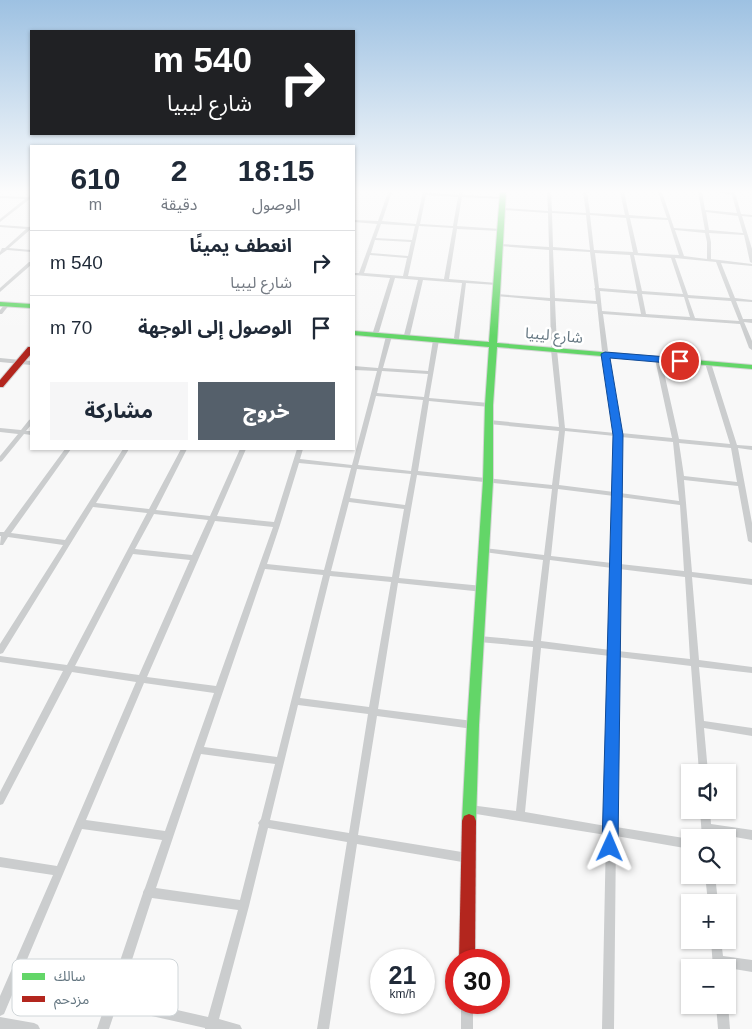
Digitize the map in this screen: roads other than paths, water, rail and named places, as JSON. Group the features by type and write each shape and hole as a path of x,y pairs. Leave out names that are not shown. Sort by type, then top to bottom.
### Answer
{"street":[{"path":"0,254 16,240"},
{"path":"361,274 373,240"},
{"path":"393,240 412,241 405,278"},
{"path":"446,281 452,240"},
{"path":"467,949 470,809 488,481 489,405 500,240"},
{"path":"520,816 537,644 562,429 554,348 550,240"},
{"path":"591,240 596,289 618,435 608,1029"},
{"path":"632,240 644,315"},
{"path":"676,240 682,257"},
{"path":"708,240 709,260"},
{"path":"500,245 682,257 752,264 750,240"},
{"path":"0,249 30,251"},
{"path":"368,254 409,257"},
{"path":"673,257 694,319"},
{"path":"718,261 752,348"},
{"path":"0,291 30,266"},
{"path":"355,274 497,284"},
{"path":"376,332 393,277"},
{"path":"406,335 421,279"},
{"path":"457,338 464,282"},
{"path":"596,289 752,301"},
{"path":"496,295 598,303"},
{"path":"0,313 3,303 30,305"},
{"path":"600,312 742,322 752,320"},
{"name":"شارع ليبيا","path":"355,331 457,338 493,343"},
{"name":"شارع ليبيا","path":"355,331 390,336 554,348 702,362"},
{"path":"211,1026 244,906 327,572 390,336"},
{"path":"323,1029 373,712 436,340"},
{"path":"0,385 30,350"},
{"name":"شارع ليبيا","path":"605,353 752,366"},
{"path":"658,359 676,441 681,478 702,764"},
{"path":"0,360 30,363"},
{"path":"702,362 734,446 750,520 752,541"},
{"path":"355,368 431,373"},
{"path":"374,394 489,405"},
{"path":"0,460 30,422"},
{"path":"490,422 752,448"},
{"path":"0,430 30,433"},
{"path":"0,543 3,535 67,450"},
{"path":"0,651 125,450"},
{"path":"0,801 183,450"},
{"path":"22,959 141,680 243,450"},
{"path":"126,959 277,525 299,450"},
{"path":"296,461 556,487 682,503"},
{"path":"681,478 742,484"},
{"path":"347,500 408,507"},
{"path":"91,505 277,525"},
{"path":"3,535 67,542"},
{"path":"131,550 195,558"},
{"path":"484,550 616,564 752,582"},
{"path":"262,566 482,589"},
{"path":"479,639 537,644 752,670"},
{"path":"0,659 218,690"},
{"path":"294,701 474,725"},
{"path":"700,724 752,732"},
{"path":"198,750 280,761"},
{"path":"470,809 681,843"},
{"path":"264,823 468,858"},
{"path":"80,824 168,836"},
{"path":"736,835 752,836"},
{"path":"0,862 60,871"},
{"path":"148,892 244,906"},
{"path":"736,965 752,966"},
{"path":"0,1010 12,982"},
{"path":"467,1014 467,1029"},
{"path":"723,1014 724,1029"},
{"path":"103,1029 107,1016"},
{"path":"171,1016 211,1026 236,1029"},
{"path":"0,1023 34,1029"}]}
